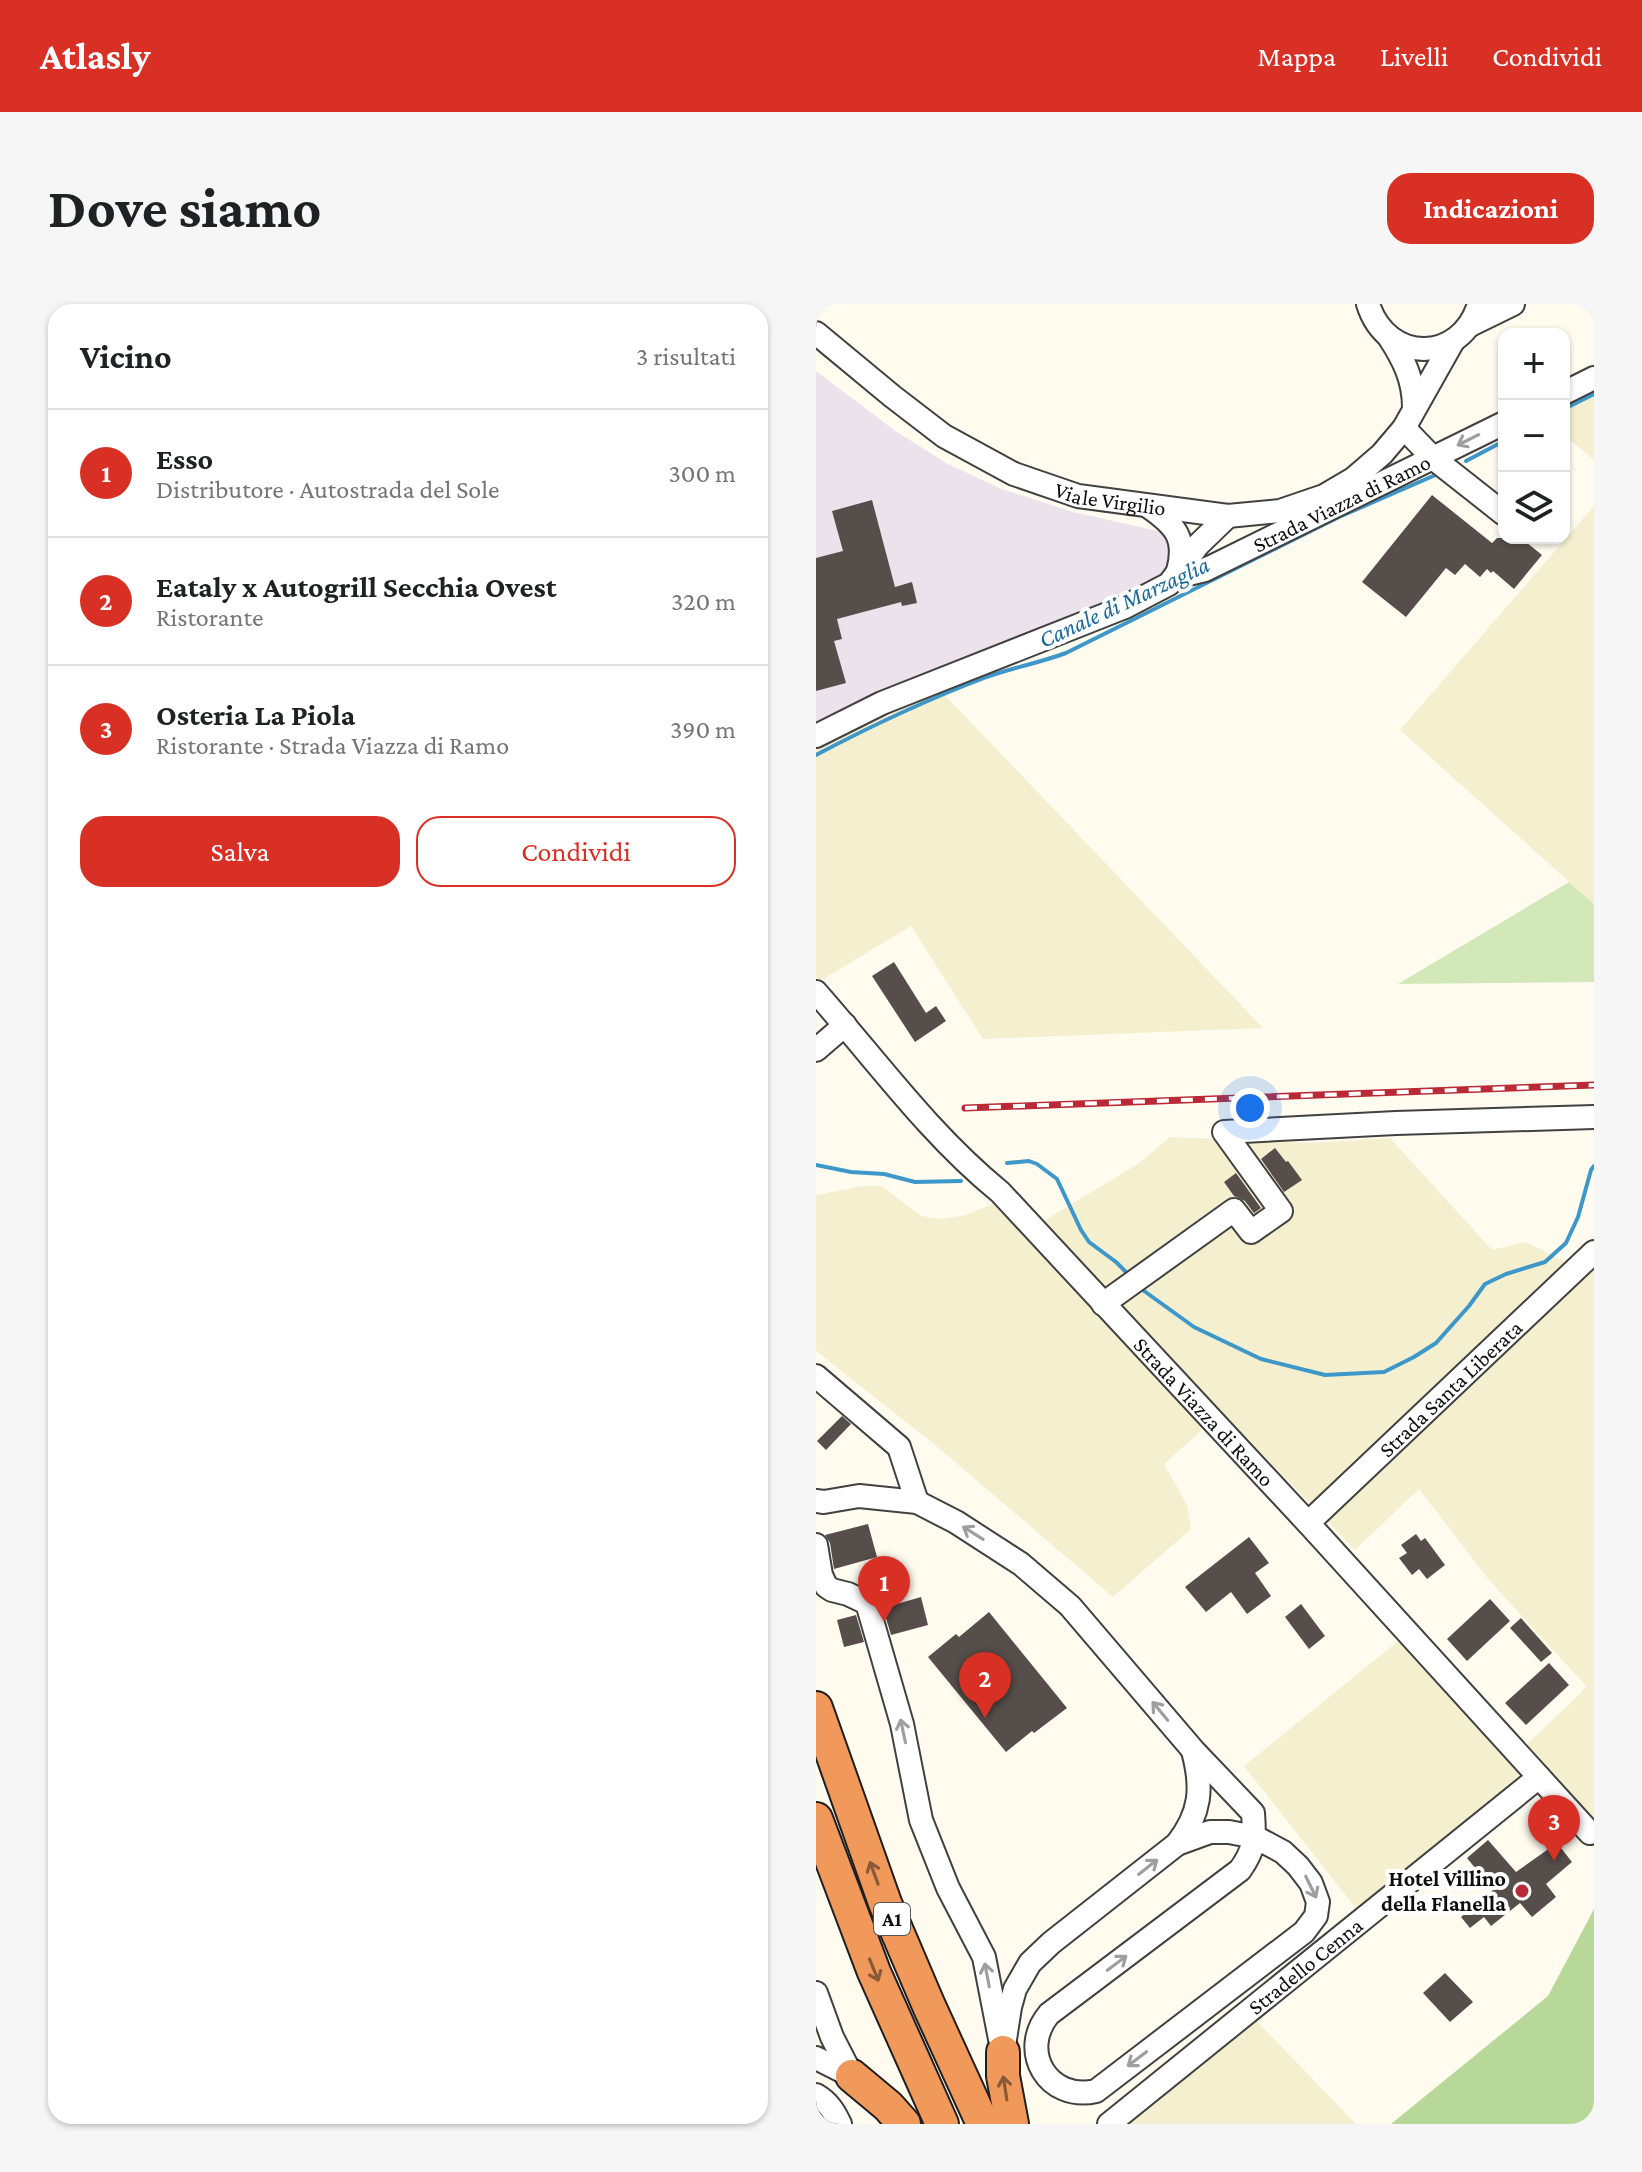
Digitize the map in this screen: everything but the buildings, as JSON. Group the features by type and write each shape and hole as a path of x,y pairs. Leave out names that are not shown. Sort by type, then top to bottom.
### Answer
{"highway":[{"name":"A1","path":"816,1708 885,1903 983,2124"},
{"name":"A1","path":"816,1819 874,1972 942,2124"},
{"path":"1003,2052 1003,2076 1012,2124"},
{"path":"852,2076 904,2124"}],"street":[{"path":"1470,325 1479,304"},
{"path":"1470,325 1513,304"},
{"path":"1365,307 1402,357 1410,375 1409,418 1433,458 1498,509"},
{"name":"Viale Virgilio","path":"816,333 928,424 1014,474 1078,496 1228,516 1280,511 1324,496 1353,479 1382,454 1409,418 1453,341 1470,325"},
{"path":"1389,337 1414,348 1441,347 1453,341"},
{"path":"1570,390 1594,378"},
{"name":"Strada Viazza di Ramo","path":"1176,577 1205,570 1498,426"},
{"path":"1148,506 1167,520 1179,536 1182,547 1176,577"},
{"name":"Strada Viazza di Ramo","path":"816,736 882,703 1160,591 1176,577 1198,545 1228,516"},
{"name":"Strada Viazza di Ramo","path":"816,992 897,1091 978,1174 1000,1192 1308,1523 1590,1833"},
{"path":"816,1050 845,1025"},
{"path":"1103,1304 1234,1210 1251,1232 1281,1211 1224,1132 1594,1117"},
{"name":"Strada Santa Liberata","path":"1308,1523 1594,1252"},
{"path":"816,1376 899,1447 917,1502"},
{"path":"816,1501 859,1496 917,1502 956,1522 1021,1564 1070,1606 1193,1750 1253,1813 1255,1837 1253,1849 1240,1870 1049,2014 1037,2036 1039,2062 1044,2073 1055,2084 1069,2091 1083,2094 1096,2091 1304,1932 1316,1916 1318,1902 1311,1883 1298,1866 1283,1852 1255,1837 1210,1832 1177,1844"},
{"path":"816,1545 826,1586 867,1603 902,1724 921,1820 948,1888 984,1957 1003,2052"},
{"path":"1003,2052 1015,1989 1030,1963 1177,1844 1187,1830 1198,1803 1199,1771 1193,1750"},
{"name":"Stradello Cenna","path":"1109,2124 1539,1777"},
{"path":"816,1993 832,2037 852,2076"},
{"path":"816,2058 852,2076"},
{"path":"816,2095 832,2108 840,2124"}],"shaded area":[{"path":"816,371 894,430 946,463 999,488 1073,512 1162,532 1175,557 1171,591 886,711 816,749"},
{"path":"1594,389 1594,460 1570,440 1570,401"},
{"path":"1594,506 1594,904 1400,730 1561,544 1570,544 1570,534"},
{"path":"940,690 1263,1028 983,1039 911,926 820,981 816,976 816,749 886,711"},
{"path":"1170,1137 1313,1143 1390,1138 1492,1250 1526,1242 1589,1271 1594,1268 1594,1840 1538,1783 1366,1921 1244,1766 1414,1628 1526,1745 1587,1687 1489,1580 1419,1489 1355,1550 1222,1412 1164,1464 1187,1505 1191,1529 1113,1597 934,1444 816,1351 816,1195 863,1186 882,1186 921,1216 942,1219 966,1215 993,1204 1022,1234 1138,1164"},
{"path":"1249,2013 1356,2124 1121,2124"}],"green space":[{"path":"1569,882 1594,904 1594,982 1398,984"},
{"path":"1594,1909 1594,2124 1391,2124 1548,1996"}],"waterway":[{"name":"Canale di Marzaglia","path":"1570,406 1594,394"},
{"name":"Canale di Marzaglia","path":"1466,461 1498,444"},
{"name":"Canale di Marzaglia","path":"816,755 962,686 1066,653 1339,517 1440,473"},
{"path":"1007,1163 1029,1161 1057,1179 1089,1242 1129,1275"},
{"path":"816,1165 884,1174 915,1182 961,1181"},
{"path":"1140,1288 1194,1327 1261,1359 1325,1375 1384,1372 1436,1343 1485,1284 1545,1262 1566,1243 1594,1166"}],"railway":[{"path":"965,1108 1594,1085"}],"place":[{"name":"Esso","path":"884,1622"},
{"name":"Eataly x Autogrill Secchia Ovest","path":"985,1718"},
{"name":"Osteria La Piola","path":"1554,1861"},
{"name":"Hotel Villino della Flanella","path":"1522,1891"}]}
